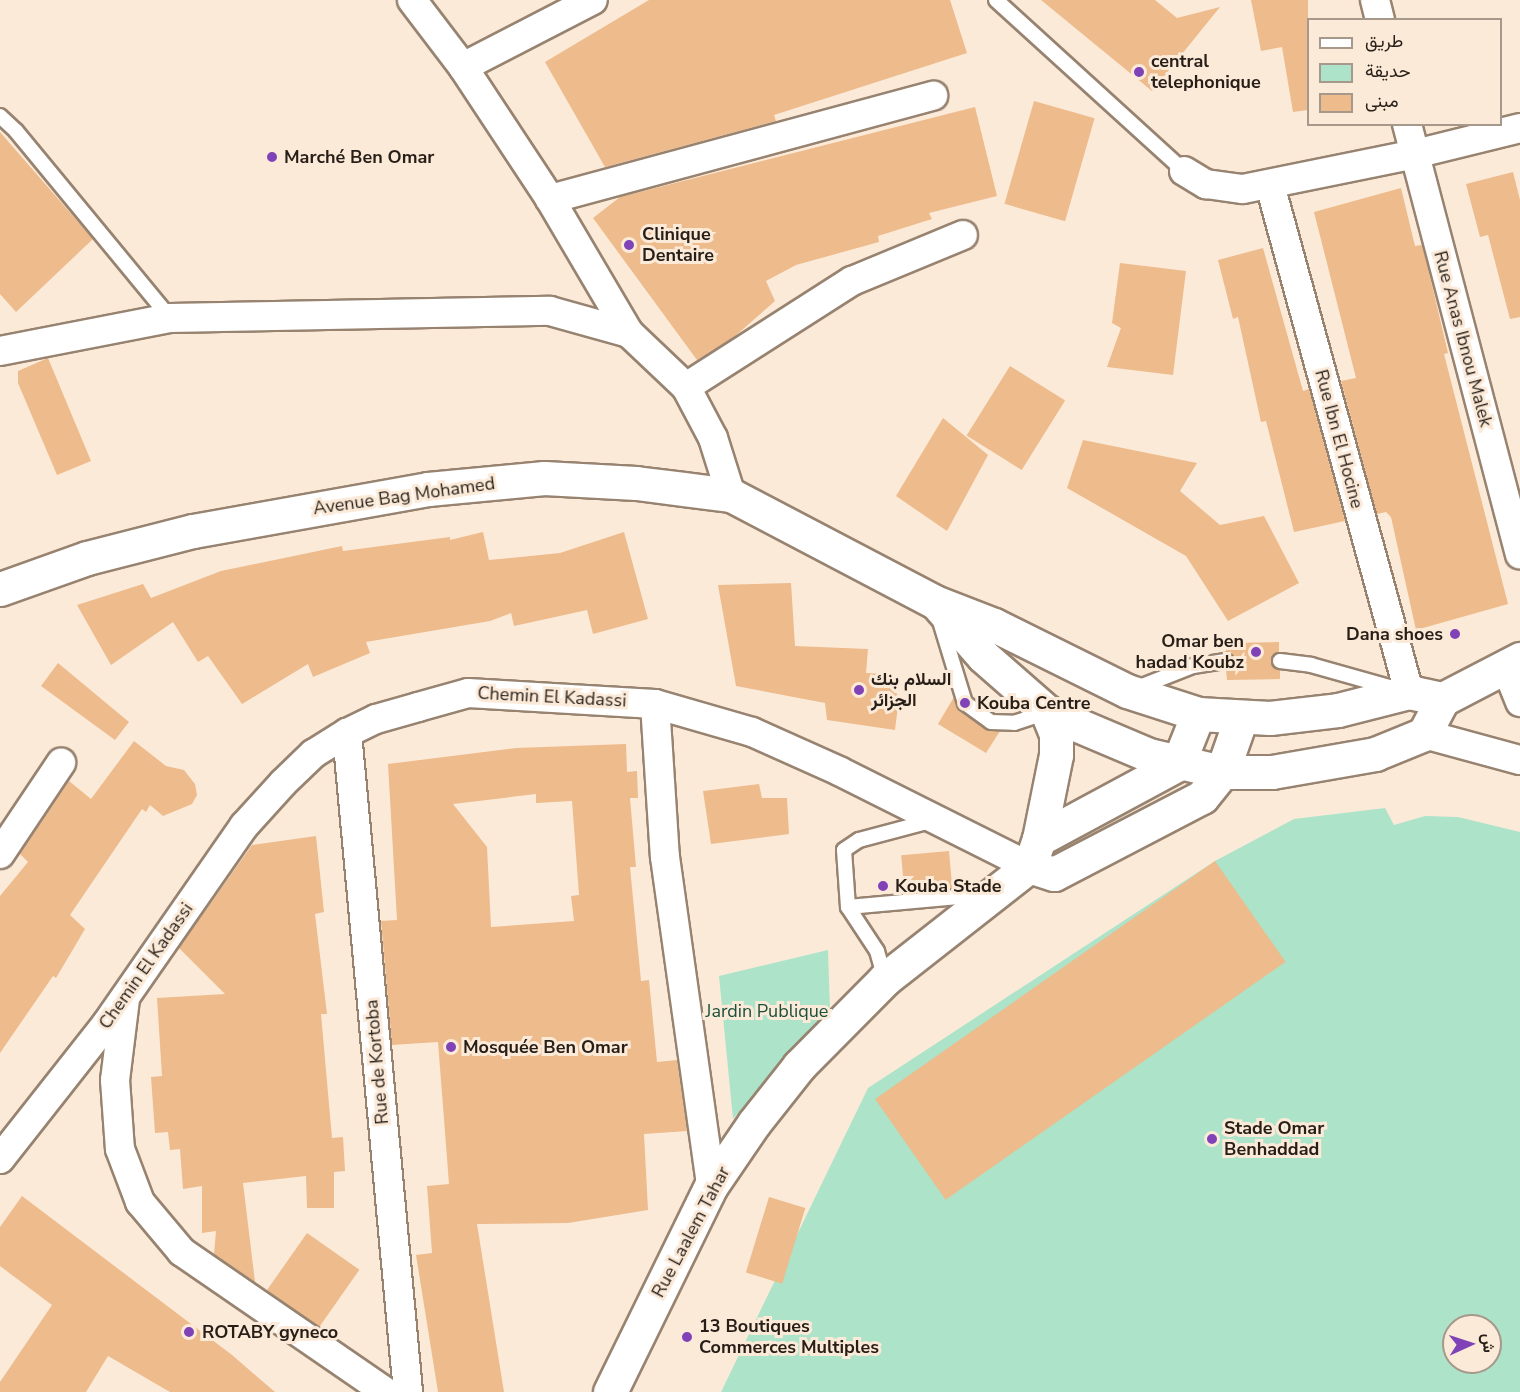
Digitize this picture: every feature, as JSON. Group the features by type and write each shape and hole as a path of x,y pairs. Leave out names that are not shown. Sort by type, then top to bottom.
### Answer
{"main road":[{"name":"Avenue Bag Mohamed","path":"0,589 87,558 193,531 428,489 543,478 731,495 935,602"},
{"path":"935,602 994,625 1127,691 1198,714 1241,718 1338,711 1409,692 1443,699"},
{"path":"935,602 983,656 1047,712 1178,764 1222,772 1272,772 1346,760 1424,734 1443,699 1513,663"},
{"path":"1047,712 1056,734 1056,755 1034,852 1054,874 1202,796 1222,772 1241,718"},
{"path":"1178,764 1198,714"},
{"name":"Rue Laalem Tahar","path":"610,1392 711,1186 800,1066 885,979 991,894 1034,852 1178,764"}],"street":[{"path":"412,0 463,67 550,199 629,333 686,387 713,438 731,495"},
{"path":"463,67 593,0"},
{"path":"1375,0 1380,18"},
{"path":"550,199 933,96"},
{"name":"Rue Anas Ibnou Malek","path":"1408,126 1520,554"},
{"path":"1184,171 1218,188 1270,185 1415,154 1520,128"},
{"name":"Rue Ibn El Hocine","path":"1270,185 1409,692"},
{"path":"686,387 852,281 963,235"},
{"path":"0,351 170,318 550,311 629,333"},
{"path":"1513,663 1520,702"},
{"name":"Chemin El Kadassi","path":"0,1159 125,994 244,826 313,754 346,733 376,719 468,693 655,704 752,732 936,820 1034,852"},
{"path":"655,704 665,857 711,1186"},
{"name":"Rue de Kortoba","path":"346,733 408,1392"},
{"path":"1424,734 1520,760"},
{"path":"0,854 61,763"},
{"path":"125,994 115,1080 120,1149 140,1202 182,1252 386,1392"}],"lane":[{"path":"996,0 1184,171"},
{"path":"0,116 16,131 170,318"},
{"path":"935,602 965,703 990,722 1014,723 1047,712"},
{"path":"1127,691 1192,666 1226,661"},
{"path":"1280,662 1311,665 1409,692"},
{"path":"885,979 877,951 848,907 843,858 851,843 936,820"},
{"path":"848,907 991,894"}],"green space":[{"name":"Stade Omar Benhaddad","path":"1385,808 1394,825 1425,816 1458,817 1520,832 1520,1392 721,1392 868,1088 1215,861 1294,819"},
{"name":"Jardin Publique","path":"828,950 830,1010 733,1119 719,976"}],"building":[{"path":"649,0 950,0 967,53 774,115 776,121 605,167 545,62"},
{"path":"1041,0 1155,0 1177,18 1220,7 1152,91"},
{"path":"1251,0 1308,0 1307,110 1293,112 1282,47 1261,51"},
{"path":"1034,101 1095,118 1065,221 1005,204"},
{"path":"975,107 997,196 929,213 932,219 878,236 879,242 796,265 766,281 775,301 734,337 697,360 593,218 620,197"},
{"path":"0,132 93,239 16,312 0,294"},
{"path":"1513,172 1520,200 1520,317 1510,319 1488,235 1480,237 1466,184"},
{"path":"1401,188 1415,246 1422,245 1427,264 1448,353 1444,354 1508,604 1416,630 1391,517 1386,512 1377,514 1341,381 1356,378 1314,212"},
{"path":"1263,248 1303,391 1309,389 1345,521 1294,532 1266,421 1261,422 1238,317 1233,319 1218,260"},
{"path":"1120,263 1186,271 1173,375 1107,367 1121,328 1112,323"},
{"path":"48,358 91,461 57,475 18,383 18,371"},
{"path":"1010,366 1065,400 1022,470 967,436"},
{"path":"943,418 988,455 947,531 896,496"},
{"path":"1083,440 1197,463 1180,491 1220,525 1264,516 1299,583 1228,621 1186,556 1067,488"},
{"path":"483,532 489,560 560,553 624,532 648,619 593,634 587,610 514,626 511,613 490,621 366,642 370,653 313,677 308,664 242,704 208,656 198,662 173,622 111,665 77,605 143,584 151,598 221,571 342,546 343,551 450,537 450,540"},
{"path":"791,583 795,646 868,649 866,673 886,674 899,698 895,730 827,720 825,703 736,686 718,585"},
{"path":"1279,642 1279,652 1271,660 1280,670 1280,679 1227,680 1226,670 1235,660 1226,652 1226,643"},
{"path":"58,663 129,722 115,740 41,686"},
{"path":"954,697 960,710 986,729 1000,731 986,753 938,724"},
{"path":"134,741 166,766 184,770 195,784 197,795 192,804 163,816 150,805 146,812 142,809 70,915 85,929 56,978 53,976 0,1053 0,896 28,862 20,854 69,781 91,799"},
{"path":"626,744 627,772 637,771 638,798 630,798 636,867 630,867 641,981 649,980 657,1062 677,1060 687,1131 644,1134 648,1210 568,1223 477,1224 504,1392 438,1392 416,1255 432,1253 427,1186 449,1184 438,1042 392,1045 381,921 397,920 388,764 516,748","holes":["536,794 536,803 572,801 579,895 571,896 574,921 491,927 487,847 453,804"]},
{"path":"759,784 762,798 787,798 789,834 711,844 703,791"},
{"path":"316,836 324,912 315,914 327,1014 321,1014 332,1138 343,1137 345,1171 334,1172 334,1208 307,1208 306,1176 243,1183 255,1282 214,1254 216,1231 202,1233 202,1186 183,1189 180,1149 170,1150 168,1132 155,1133 151,1077 162,1076 157,998 225,994 179,948 252,845"},
{"path":"949,851 952,889 904,893 901,855"},
{"path":"1215,861 1286,962 946,1200 875,1099"},
{"path":"22,1196 232,1355 275,1392 170,1392 108,1356 86,1392 0,1392 0,1382 52,1305 0,1266 0,1227"},
{"path":"769,1197 805,1208 782,1284 746,1273"},
{"path":"307,1233 359,1270 319,1327 267,1290"}],"place":[{"name":"central telephonique","path":"1139,72"},
{"name":"Marché Ben Omar","path":"272,157"},
{"name":"Clinique Dentaire","path":"629,245"},
{"name":"Dana shoes","path":"1455,634"},
{"name":"Omar ben hadad Koubz","path":"1256,652"},
{"name":"السلام بنك الجزائر","path":"859,690"},
{"name":"Kouba Centre","path":"965,703"},
{"name":"Kouba Stade","path":"883,886"},
{"name":"Mosquée Ben Omar","path":"451,1047"},
{"name":"Stade Omar Benhaddad","path":"1212,1139"},
{"name":"ROTABY gyneco","path":"189,1332"},
{"name":"13 Boutiques Commerces Multiples","path":"687,1337"}]}
